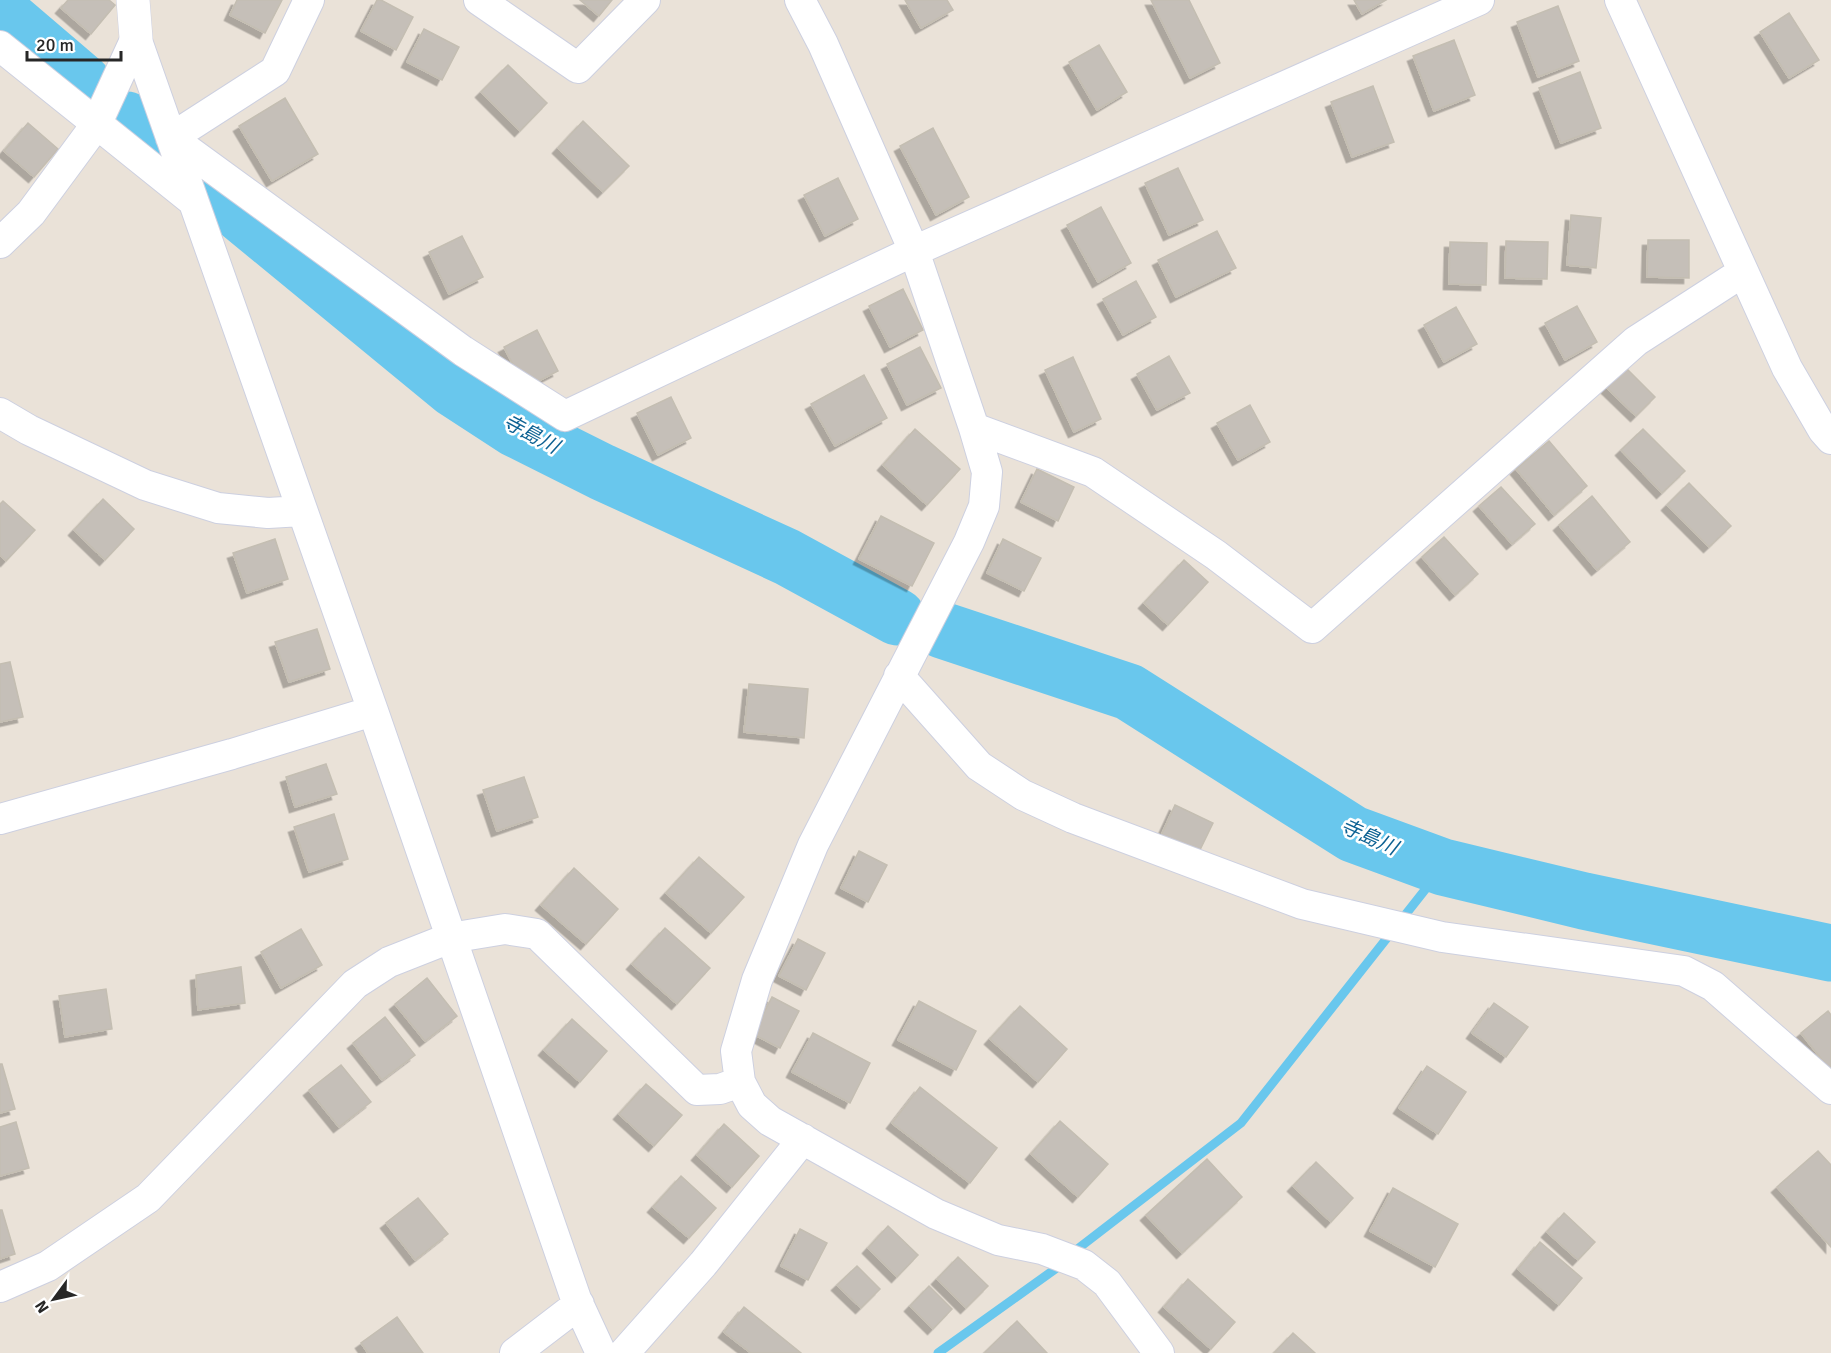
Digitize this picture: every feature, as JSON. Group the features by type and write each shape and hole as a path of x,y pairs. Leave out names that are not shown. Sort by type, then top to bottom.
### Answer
{"street":[{"path":"133,0 136,38 579,1304 601,1353"},
{"path":"171,138 276,71 309,0"},
{"path":"479,0 578,68 645,0"},
{"path":"800,0 823,44 914,250 987,472 984,506 969,542 813,845 757,980 736,1051 740,1082 752,1105 770,1121 936,1214 998,1240 1042,1249 1084,1264 1107,1283 1159,1353"},
{"path":"171,138 463,351 565,416 914,250 1479,0"},
{"path":"1620,0 1787,368 1828,431"},
{"path":"0,243 31,213 96,125 136,38"},
{"path":"0,46 193,201"},
{"path":"974,428 1093,472 1216,555 1312,628 1636,341 1743,272"},
{"path":"0,413 29,430 155,488 218,508 268,513 302,511"},
{"path":"899,676 979,766 1023,795 1073,818 1302,904 1442,937 1684,971 1713,986 1831,1089"},
{"path":"0,819 243,751 373,711"},
{"path":"0,1287 48,1266 148,1198 355,984 389,962 450,938 505,929 537,934 697,1090 720,1089 740,1082"},
{"path":"624,1353 703,1264 803,1139"},
{"path":"514,1353 579,1304"}],"building":[{"path":"68,0 109,0 115,5 91,34 61,8"},
{"path":"237,0 282,0 265,33 230,15"},
{"path":"377,0 413,17 396,50 361,31"},
{"path":"580,0 612,0 599,16"},
{"path":"905,0 947,0 953,10 921,28"},
{"path":"1151,0 1189,0 1220,63 1190,78"},
{"path":"1354,0 1386,0 1362,14"},
{"path":"1558,6 1579,61 1538,77 1517,22"},
{"path":"1789,13 1819,60 1789,78 1760,32"},
{"path":"424,29 459,47 442,80 407,62"},
{"path":"1454,40 1475,95 1434,111 1413,56"},
{"path":"1099,45 1127,92 1097,110 1069,62"},
{"path":"508,65 547,103 520,131 481,92"},
{"path":"1580,72 1601,128 1561,143 1539,88"},
{"path":"1373,86 1394,142 1352,157 1331,102"},
{"path":"285,98 318,154 272,181 239,126"},
{"path":"583,121 629,166 603,192 558,148"},
{"path":"28,123 58,149 34,177 4,151"},
{"path":"933,128 969,197 936,215 900,146"},
{"path":"1178,168 1203,220 1169,235 1145,183"},
{"path":"838,178 858,219 825,236 804,195"},
{"path":"1101,207 1131,263 1098,282 1067,225"},
{"path":"1571,215 1601,218 1596,268 1567,265"},
{"path":"1217,231 1236,268 1176,297 1158,260"},
{"path":"462,236 483,277 449,294 429,252"},
{"path":"1648,240 1689,240 1689,278 1647,277"},
{"path":"1506,241 1548,242 1547,279 1505,278"},
{"path":"1450,242 1487,243 1486,285 1449,284"},
{"path":"1136,281 1156,317 1123,335 1103,299"},
{"path":"903,289 923,330 890,347 869,306"},
{"path":"1577,306 1597,342 1565,360 1545,323"},
{"path":"1456,307 1477,344 1444,362 1424,325"},
{"path":"537,330 558,371 525,388 504,347"},
{"path":"920,347 941,388 907,405 887,364"},
{"path":"1169,356 1190,393 1157,410 1137,374"},
{"path":"1073,357 1101,419 1074,432 1045,370"},
{"path":"1626,368 1655,397 1636,416 1607,388"},
{"path":"864,375 887,418 835,446 811,404"},
{"path":"671,397 691,438 658,455 637,413"},
{"path":"1250,405 1270,442 1238,460 1217,423"},
{"path":"915,429 960,469 927,505 883,465"},
{"path":"1643,429 1685,471 1662,493 1621,450"},
{"path":"1549,441 1587,486 1554,515 1516,469"},
{"path":"1037,469 1074,487 1058,521 1021,502"},
{"path":"1689,483 1731,526 1709,547 1667,505"},
{"path":"1501,487 1535,524 1512,544 1479,506"},
{"path":"1592,496 1630,542 1597,570 1559,525"},
{"path":"103,499 134,529 105,560 74,530"},
{"path":"3,501 35,530 6,561 0,555 0,504"},
{"path":"881,516 934,543 912,586 859,559"},
{"path":"1444,537 1478,574 1455,595 1422,557"},
{"path":"275,539 288,579 247,593 233,553"},
{"path":"1003,539 1041,558 1024,591 987,573"},
{"path":"1184,560 1208,582 1168,625 1144,603"},
{"path":"317,629 330,669 289,682 275,642"},
{"path":"10,662 23,717 0,722 0,664"},
{"path":"749,684 808,689 804,738 744,732"},
{"path":"326,764 337,794 295,807 286,777"},
{"path":"524,777 538,817 497,831 483,790"},
{"path":"1175,805 1213,823 1197,856 1160,838"},
{"path":"334,814 348,859 309,872 294,827"},
{"path":"859,851 887,865 868,902 841,888"},
{"path":"699,857 744,897 711,933 666,893"},
{"path":"574,868 618,909 586,944 541,905"},
{"path":"665,928 710,968 677,1004 632,964"},
{"path":"301,929 322,965 281,988 261,952"},
{"path":"798,939 825,953 806,990 779,976"},
{"path":"241,967 245,1003 198,1010 196,975"},
{"path":"427,978 457,1016 425,1041 395,1004"},
{"path":"106,989 112,1029 65,1037 59,996"},
{"path":"772,997 799,1011 780,1048 753,1034"},
{"path":"919,1001 976,1031 956,1070 898,1040"},
{"path":"1494,1003 1528,1027 1506,1057 1472,1033"},
{"path":"1020,1006 1067,1049 1038,1082 990,1039"},
{"path":"1828,1011 1831,1015 1831,1071 1801,1033"},
{"path":"385,1017 415,1055 382,1080 353,1043"},
{"path":"572,1019 607,1051 580,1082 544,1050"},
{"path":"813,1033 870,1063 850,1103 792,1072"},
{"path":"0,1064 2,1064 15,1109 0,1113"},
{"path":"341,1065 371,1102 339,1127 309,1090"},
{"path":"1427,1066 1466,1092 1438,1134 1399,1108"},
{"path":"646,1084 682,1115 654,1146 619,1114"},
{"path":"920,1087 997,1148 970,1183 892,1123"},
{"path":"1060,1121 1108,1164 1078,1197 1031,1154"},
{"path":"16,1122 29,1168 0,1176 0,1127"},
{"path":"724,1124 759,1156 732,1187 697,1155"},
{"path":"1818,1151 1831,1165 1831,1247 1777,1187"},
{"path":"1207,1159 1242,1197 1182,1253 1146,1215"},
{"path":"1316,1162 1353,1198 1331,1222 1293,1186"},
{"path":"681,1176 716,1208 689,1238 653,1207"},
{"path":"1393,1188 1458,1224 1435,1267 1370,1231"},
{"path":"418,1198 448,1234 415,1260 386,1223"},
{"path":"0,1210 2,1210 15,1254 0,1259"},
{"path":"1564,1213 1595,1242 1578,1260 1547,1232"},
{"path":"888,1226 918,1255 897,1277 868,1248"},
{"path":"800,1229 827,1243 808,1280 781,1266"},
{"path":"1540,1242 1582,1278 1559,1305 1518,1269"},
{"path":"958,1257 988,1286 966,1308 937,1279"},
{"path":"857,1266 880,1289 861,1308 837,1285"},
{"path":"1188,1279 1235,1322 1211,1349 1164,1307"},
{"path":"929,1286 952,1309 933,1329 910,1306"},
{"path":"744,1307 801,1353 751,1353 724,1332"},
{"path":"397,1317 423,1353 368,1353 361,1343"},
{"path":"1017,1321 1047,1353 985,1353 985,1352"},
{"path":"1293,1333 1315,1353 1274,1353"}],"waterway":[{"name":"寺島川","path":"0,12 83,83"},
{"name":"寺島川","path":"127,120 160,147"},
{"name":"寺島川","path":"206,185 453,388 516,429 602,472 787,557 897,617"},
{"name":"寺島川","path":"942,630 1129,692 1353,834 1443,867 1584,901 1831,953"},
{"path":"1071,1254 1241,1123 1443,867"},
{"path":"938,1353 1058,1267"}]}
